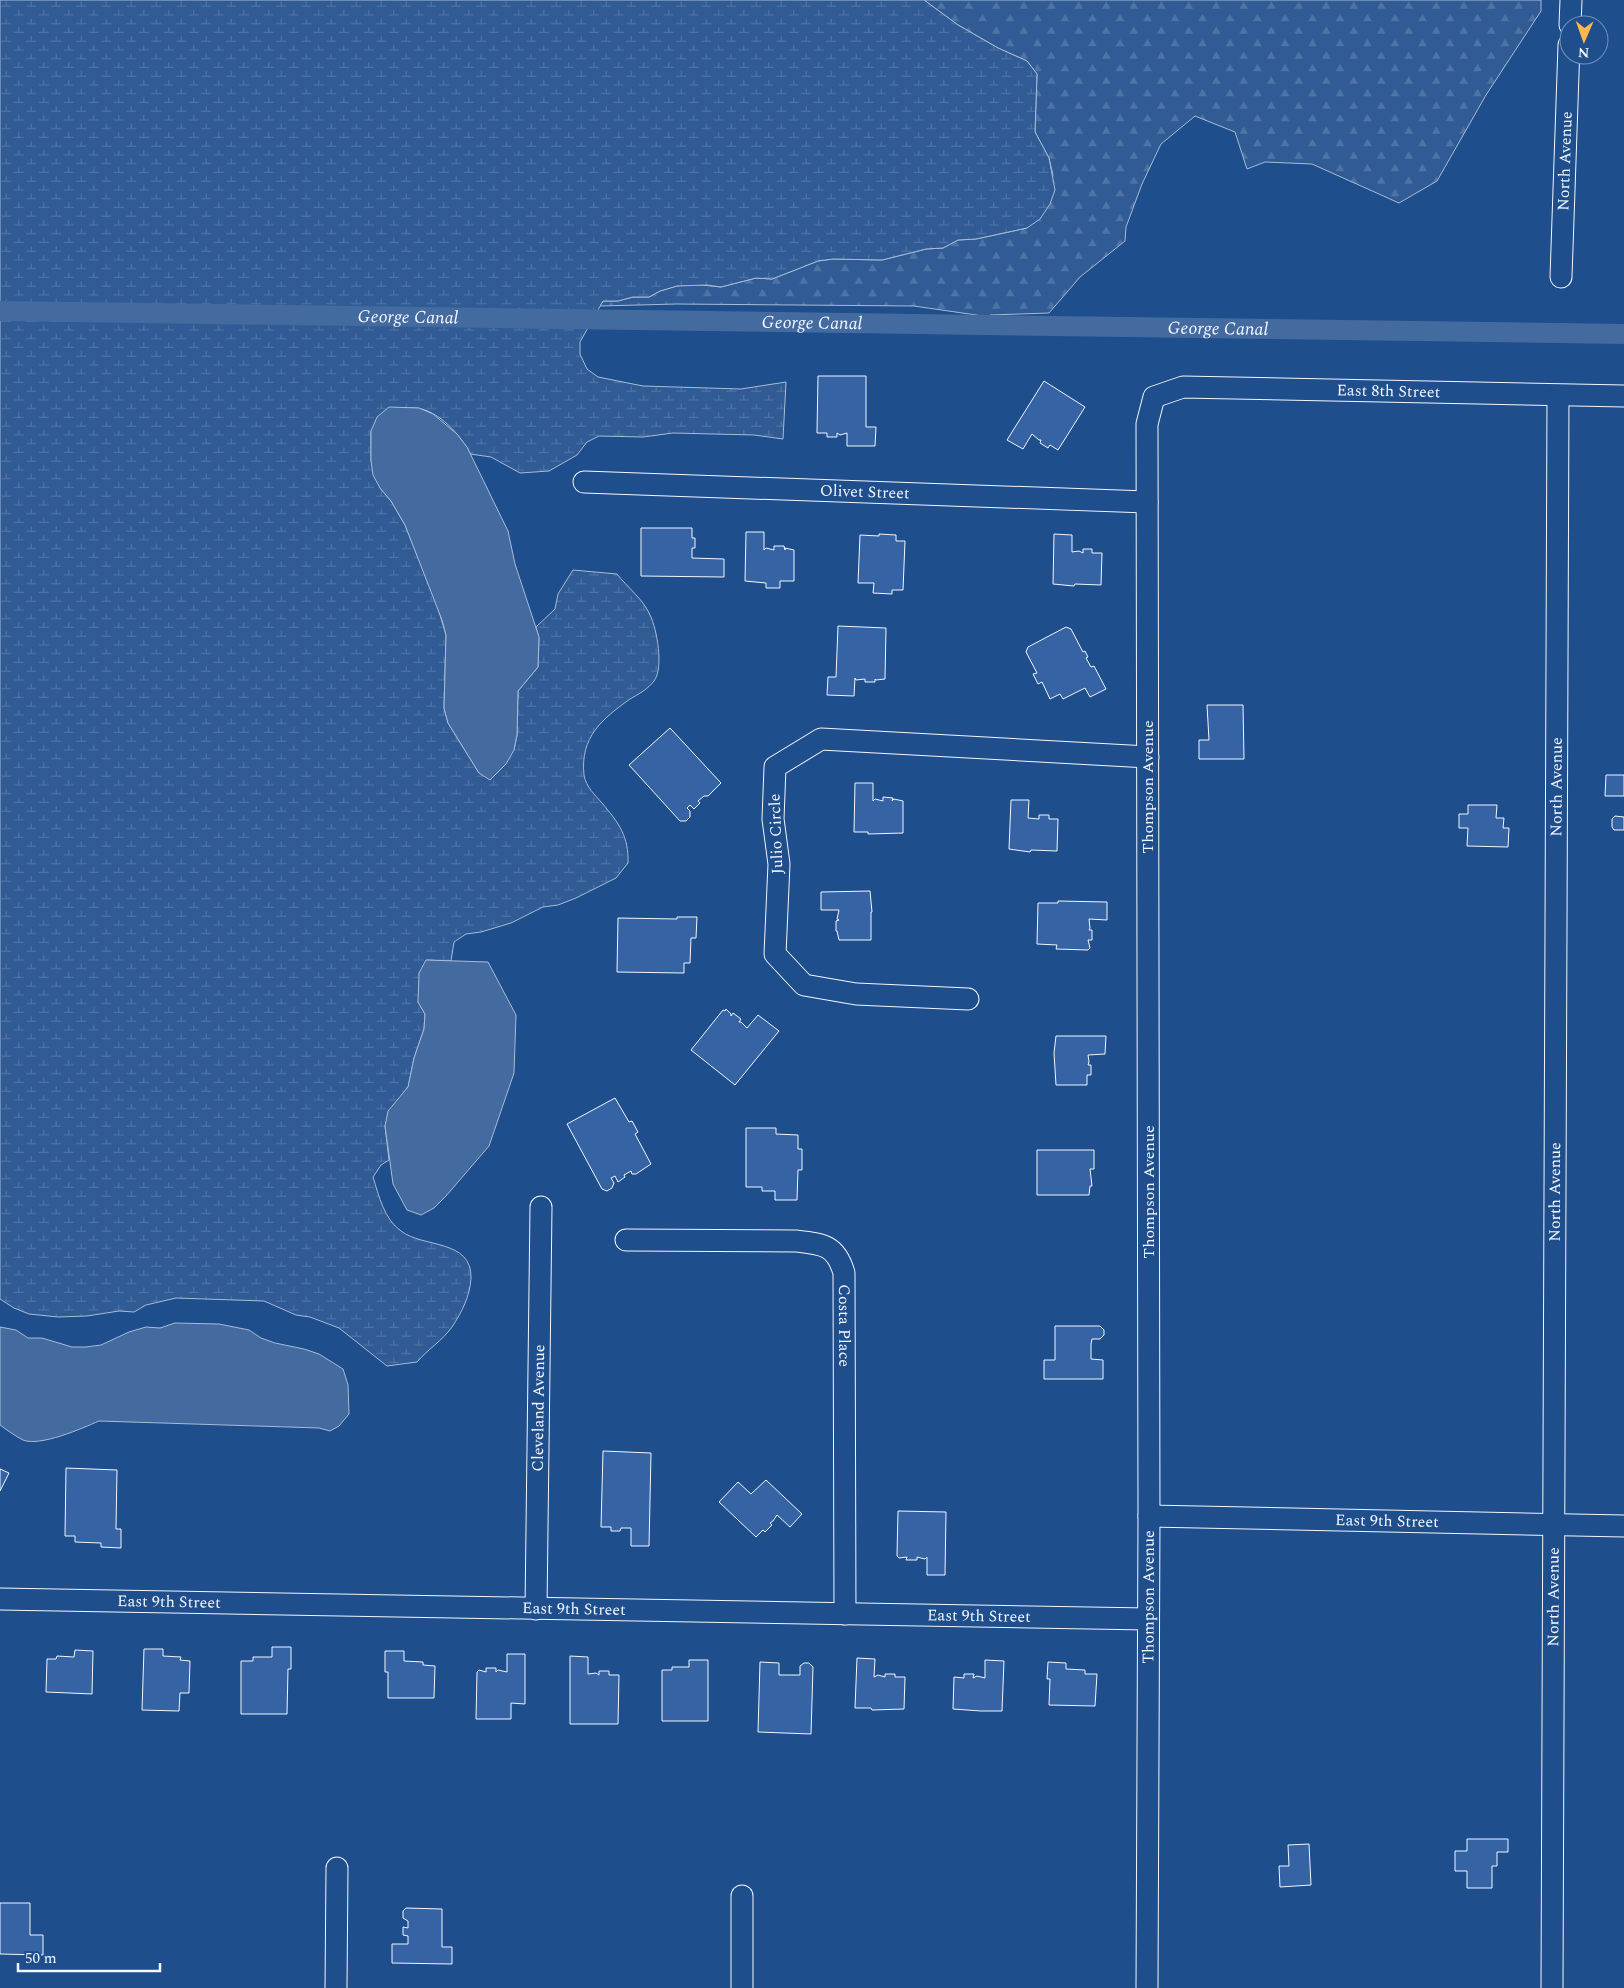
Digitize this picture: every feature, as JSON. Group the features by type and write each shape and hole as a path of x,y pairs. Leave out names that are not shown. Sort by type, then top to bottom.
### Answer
{"street":[{"path":"1570,0 1570,15"},
{"name":"North Avenue","path":"1561,277 1568,65"},
{"name":"East 8th Street","path":"1154,397 1183,387 1624,396"},
{"name":"North Avenue","path":"1552,1988 1558,396"},
{"name":"Thompson Avenue","path":"1147,1988 1149,1516 1147,424 1154,397"},
{"name":"Olivet Street","path":"584,482 1147,502"},
{"name":"Julio Circle","path":"968,999 856,994 804,985 776,954 779,864 773,819 775,767 821,739 1148,757"},
{"name":"Cleveland Avenue","path":"536,1609 541,1207"},
{"name":"Costa Place","path":"626,1240 796,1241 821,1244 832,1250 840,1259 844,1273 845,1614"},
{"name":"East 9th Street","path":"1149,1516 1624,1526"},
{"name":"East 9th Street","path":"0,1599 1148,1619"},
{"path":"336,1988 337,1868"},
{"path":"742,1896 742,1988"}],"green space":[{"path":"0,0 924,0 958,25 998,48 1027,61 1037,74 1035,132 1049,158 1055,190 1050,204 1040,219 1027,228 976,239 958,240 943,248 926,249 882,260 833,259 818,261 772,279 756,278 721,287 707,285 677,286 660,291 649,297 603,301 580,342 580,354 587,369 598,377 643,386 741,389 786,382 783,439 754,435 673,433 643,437 599,436 587,442 577,455 549,471 520,473 491,457 470,454 461,439 448,425 425,410 417,408 389,408 371,431 371,461 380,488 391,501 405,525 437,605 446,635 444,708 448,723 479,773 514,750 517,735 518,691 538,667 539,638 536,627 555,609 558,594 573,570 617,574 640,599 653,621 659,658 659,667 654,681 646,689 610,714 595,730 589,740 584,762 584,775 587,783 622,831 627,845 628,863 616,878 576,898 558,905 543,907 511,923 481,932 466,934 454,942 451,961 427,960 418,1002 425,1014 424,1029 414,1058 408,1088 385,1126 389,1160 381,1165 373,1177 386,1214 395,1226 410,1236 455,1250 464,1257 469,1265 471,1278 465,1304 452,1327 417,1362 387,1366 339,1328 310,1317 296,1315 264,1301 176,1298 146,1305 134,1312 119,1311 87,1316 58,1317 29,1314 14,1308 0,1299"},
{"path":"924,0 1541,0 1541,11 1486,95 1437,181 1399,203 1312,164 1265,162 1247,169 1235,132 1195,116 1161,144 1142,184 1126,227 1125,241 1080,277 1049,313 990,315 990,317 914,306 676,304 600,306 603,301 649,297 660,291 677,286 692,284 721,287 756,278 772,279 818,261 833,259 882,260 926,249 943,248 958,240 976,239 1027,228 1053,175 1049,158 1035,132 1037,74 1027,61 998,48 958,25"}],"shaded area":[{"path":"389,407 419,408 433,414 457,434 467,447 508,531 515,564 539,637 538,667 518,691 517,735 514,750 506,764 490,780 479,773 448,723 444,708 446,635 442,620 405,525 373,475 371,431 377,417"},
{"path":"426,960 488,962 516,1015 514,1073 489,1146 446,1196 434,1208 421,1215 407,1210 393,1184 385,1126 388,1111 408,1087 414,1058 424,1029 425,1014 418,1002 419,973"},
{"path":"175,1323 219,1324 249,1330 261,1338 275,1343 319,1354 343,1369 348,1385 349,1414 339,1426 330,1431 319,1428 99,1421 61,1436 40,1441 23,1440 0,1425 0,1327 16,1330 28,1338 42,1338 72,1347 86,1347 101,1345 129,1332 146,1327 160,1328"}],"building":[{"path":"818,376 866,376 866,427 876,427 875,446 847,446 847,433 840,435 837,433 837,437 827,437 827,433 817,433"},
{"path":"1044,381 1085,407 1058,450 1050,445 1048,448 1040,443 1041,440 1032,434 1023,449 1007,440"},
{"path":"641,528 692,528 695,548 692,548 692,558 724,559 724,577 641,576"},
{"path":"746,532 764,532 764,550 766,548 774,550 774,546 784,546 785,550 785,548 794,550 794,581 780,581 780,588 766,588 766,583 745,581"},
{"path":"879,534 896,535 896,541 905,541 903,590 892,590 892,594 873,593 874,583 858,583 860,535 879,536"},
{"path":"1054,534 1072,535 1072,552 1079,551 1083,553 1083,549 1092,549 1092,553 1102,553 1101,585 1075,584 1074,586 1053,584"},
{"path":"838,626 886,628 885,679 865,682 865,679 856,680 855,678 854,696 827,695 828,677 836,677"},
{"path":"1066,627 1071,629 1083,652 1085,651 1088,657 1086,658 1091,667 1094,666 1106,689 1090,697 1085,688 1063,699 1060,694 1050,699 1042,682 1038,684 1033,674 1037,673 1026,652 1028,647"},
{"path":"1207,705 1243,705 1244,759 1199,759 1199,740 1209,740"},
{"path":"670,728 721,783 708,796 704,796 698,801 700,803 694,809 690,805 687,808 690,811 690,817 686,821 680,821 629,765"},
{"path":"1606,775 1624,775 1624,796 1605,796"},
{"path":"855,783 873,783 873,801 875,799 883,801 883,797 893,798 892,801 894,799 903,801 903,833 868,834 868,832 854,832"},
{"path":"1011,800 1029,800 1028,818 1039,819 1039,815 1049,815 1049,819 1058,819 1057,851 1031,850 1030,852 1009,849"},
{"path":"1468,805 1497,805 1496,818 1504,818 1503,828 1509,828 1508,847 1467,846 1468,828 1459,828 1459,814 1468,814"},
{"path":"1615,816 1624,817 1624,830 1614,830 1612,827 1612,819"},
{"path":"870,891 872,912 871,940 839,940 836,931 836,921 839,920 837,919 839,910 821,910 821,892"},
{"path":"1058,901 1107,902 1107,920 1089,919 1089,930 1092,930 1092,940 1088,940 1090,948 1088,950 1056,949 1057,945 1037,944 1038,903 1058,903"},
{"path":"677,917 697,917 696,938 691,938 690,963 684,963 684,973 617,972 618,918 677,919"},
{"path":"726,1009 731,1016 733,1013 741,1019 739,1022 747,1028 758,1015 779,1031 735,1085 691,1050 723,1010 725,1011"},
{"path":"1056,1036 1106,1036 1105,1054 1088,1055 1091,1075 1087,1075 1087,1085 1056,1085 1054,1053"},
{"path":"615,1098 629,1122 632,1121 638,1132 635,1134 651,1164 636,1174 632,1174 631,1171 618,1182 615,1176 611,1178 614,1183 612,1188 607,1191 602,1189 567,1124"},
{"path":"746,1128 776,1128 776,1134 798,1135 798,1149 802,1149 802,1170 798,1170 797,1200 775,1200 775,1191 762,1191 762,1187 746,1187"},
{"path":"1037,1150 1094,1150 1094,1169 1090,1169 1092,1186 1090,1186 1089,1195 1037,1195"},
{"path":"1055,1326 1100,1326 1104,1330 1104,1335 1100,1339 1092,1339 1091,1344 1091,1359 1103,1360 1103,1379 1044,1379 1044,1360 1055,1360"},
{"path":"603,1451 651,1453 649,1546 631,1546 631,1528 611,1531 611,1527 601,1527"},
{"path":"66,1468 117,1470 116,1529 121,1529 121,1548 101,1547 101,1543 75,1542 75,1536 65,1536"},
{"path":"0,1469 9,1473 0,1491"},
{"path":"766,1480 802,1514 790,1527 777,1515 770,1523 772,1525 756,1537 719,1502 738,1482 751,1494"},
{"path":"898,1511 946,1512 945,1575 927,1575 927,1557 925,1559 917,1557 917,1560 906,1560 907,1557 899,1558 897,1556"},
{"path":"272,1647 291,1647 291,1669 288,1669 287,1714 241,1714 241,1661 253,1661 253,1657 272,1657"},
{"path":"144,1649 163,1649 163,1656 181,1657 180,1660 190,1661 189,1693 180,1693 179,1711 142,1710"},
{"path":"75,1650 93,1651 92,1694 46,1692 47,1659 56,1659 57,1656 74,1657"},
{"path":"385,1651 404,1651 404,1661 423,1662 423,1665 435,1666 434,1698 388,1698 388,1672 385,1672"},
{"path":"507,1654 525,1654 525,1704 511,1703 511,1719 476,1719 477,1672 479,1670 486,1672 486,1668 496,1668 496,1672 498,1670 507,1672"},
{"path":"570,1656 588,1657 588,1674 596,1673 599,1675 599,1671 609,1671 609,1675 619,1675 618,1724 570,1724"},
{"path":"857,1658 875,1659 874,1677 878,1675 885,1677 885,1674 895,1674 895,1677 905,1677 904,1709 872,1710 871,1708 855,1708"},
{"path":"689,1660 708,1660 708,1721 662,1721 662,1670 672,1670 672,1667 689,1667"},
{"path":"985,1660 1004,1661 1002,1711 953,1709 954,1677 964,1678 964,1674 974,1674 973,1678 977,1676 985,1678"},
{"path":"760,1662 779,1663 779,1675 800,1675 800,1666 804,1663 809,1663 813,1667 811,1734 758,1732"},
{"path":"1048,1662 1066,1663 1066,1669 1085,1670 1085,1674 1097,1674 1095,1706 1049,1705 1050,1679 1047,1679"},
{"path":"1467,1839 1508,1839 1508,1852 1497,1852 1497,1866 1492,1866 1492,1888 1467,1888 1467,1871 1455,1871 1455,1851 1467,1851"},
{"path":"1309,1844 1311,1885 1280,1887 1279,1866 1289,1866 1288,1845"},
{"path":"0,1903 30,1903 30,1935 43,1935 43,1955 0,1954"},
{"path":"406,1908 442,1909 442,1947 452,1947 452,1964 392,1963 392,1944 408,1944 408,1936 403,1935 403,1927 408,1928 408,1921 403,1918 403,1911"}],"waterway":[{"name":"George Canal","path":"0,311 1624,334"}]}
